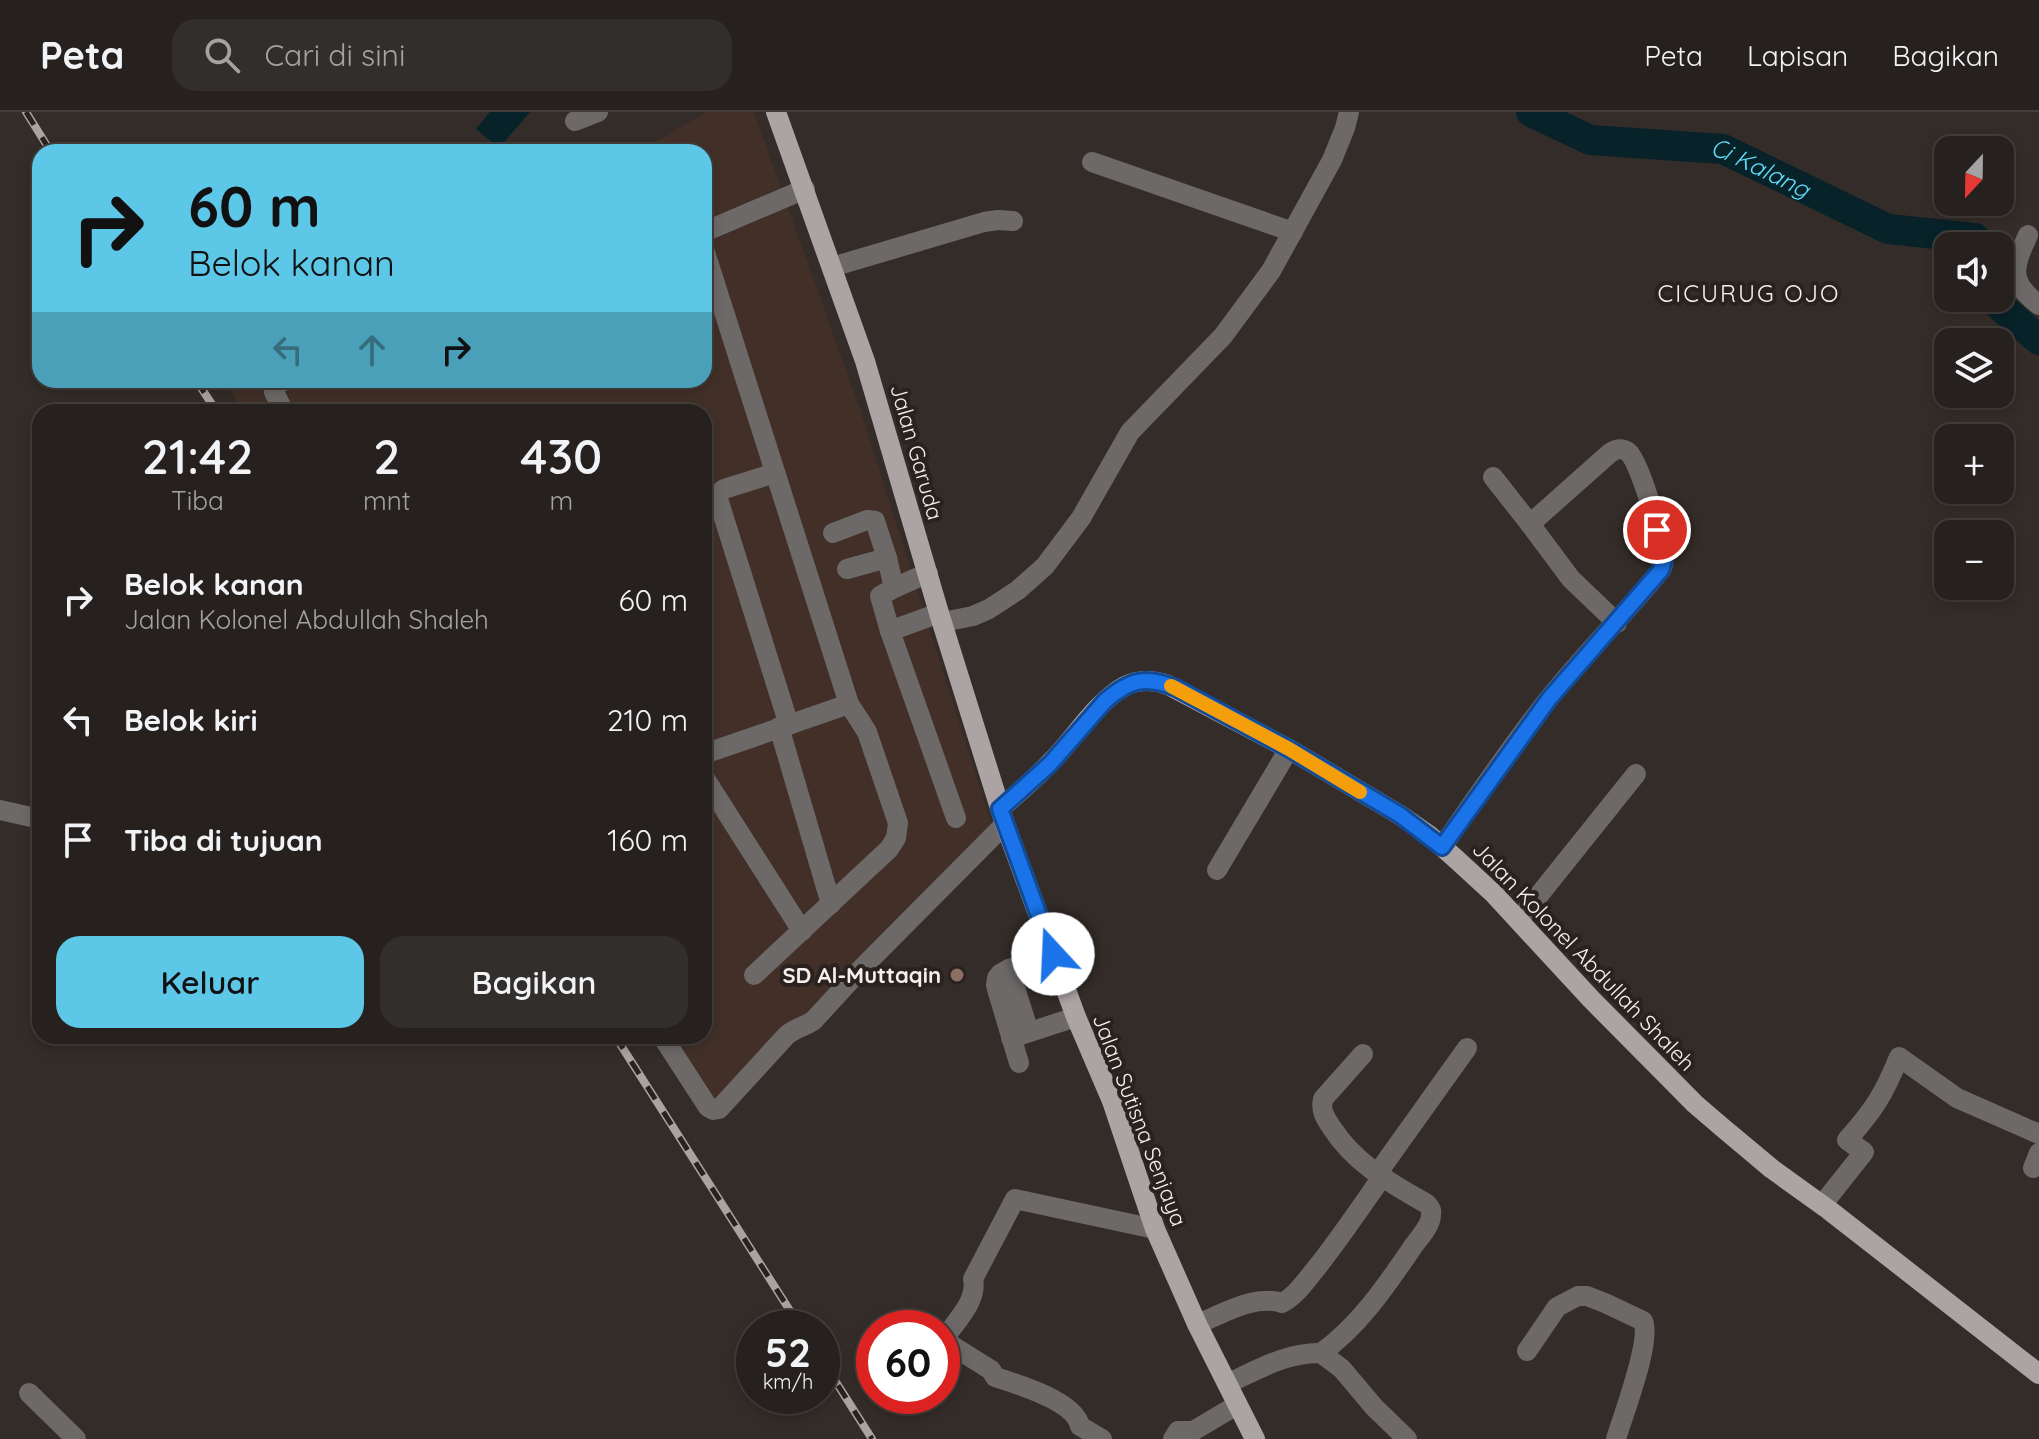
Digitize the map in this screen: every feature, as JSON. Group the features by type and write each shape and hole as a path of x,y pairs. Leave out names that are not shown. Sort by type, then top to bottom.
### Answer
{"main road":[{"name":"Jalan Garuda","path":"776,112 865,361 1002,816"},
{"name":"Jalan Kolonel Abdullah Shaleh","path":"1002,816 1105,701 1135,682 1157,681 1168,685 1289,749 1400,815 1442,847 1519,920 1591,999 1695,1104 1772,1169 2039,1374"},
{"name":"Jalan Sutisna Senjaya","path":"1002,816 1076,1017 1112,1101 1155,1229 1197,1324 1255,1439"}],"street":[{"path":"575,121 598,112"},
{"path":"890,631 941,617 973,616 1018,590 1045,566 1081,518 1130,432 1223,336 1271,271 1332,160 1347,120"},
{"path":"1092,162 1293,232"},
{"path":"712,229 805,189"},
{"path":"832,267 984,222 1013,221"},
{"path":"2028,235 2017,261 2016,279 2022,290 2039,305"},
{"path":"712,274 849,704 867,732 898,828 889,849 754,975"},
{"path":"1442,847 1531,721 1617,623 1661,570 1664,562 1647,495 1631,455 1624,450 1614,450 1530,524"},
{"path":"775,473 724,489 718,499 784,726 831,904"},
{"path":"1493,477 1571,579 1617,623"},
{"path":"833,533 872,519 875,521 894,588"},
{"path":"847,569 887,558"},
{"path":"928,573 880,596 956,818"},
{"path":"712,751 849,704"},
{"path":"1217,870 1289,749"},
{"path":"1519,920 1636,774"},
{"path":"712,790 802,931"},
{"path":"0,810 32,817"},
{"path":"667,1044 708,1107 719,1109 786,1036 814,1020 1002,816"},
{"path":"1019,1063 1020,1035 996,986 999,975 1053,954"},
{"path":"1020,1035 1076,1017"},
{"path":"1197,1324 1260,1301 1282,1303 1297,1292 1331,1249 1467,1048"},
{"path":"1227,1384 1296,1354 1321,1353 1334,1344 1362,1315 1400,1266 1430,1220 1432,1212 1427,1204 1380,1176 1345,1147 1321,1108 1324,1097 1363,1054"},
{"path":"1822,1205 1864,1152 1847,1140 1870,1115 1886,1089 1899,1057 1957,1098 2039,1134"},
{"path":"1102,1439 1080,1426 1078,1418 1066,1406 995,1377 991,1370 943,1340 966,1308 975,1290 973,1279 1015,1199 1155,1229"},
{"path":"1527,1351 1550,1314 1578,1296 1587,1296 1643,1321 1646,1331 1644,1347 1616,1439"},
{"path":"1321,1353 1342,1369 1374,1407 1407,1439"},
{"path":"29,1393 76,1439"},
{"path":"1173,1439 1178,1431 1193,1431 1237,1405"}],"shaded area":[{"path":"707,112 754,112 861,412 993,829 716,1108 672,1044 712,1044 712,404 239,404 229,388 712,388 712,144 652,144"}],"water":[{"path":"490,112 530,112 502,144 494,144 476,129"}],"waterway":[{"name":"Ci Kalang","path":"1531,112 1590,140 1723,149 1888,229 1934,234"},
{"name":"Ci Kalang","path":"2007,312 2039,340"}],"railway":[{"path":"26,112 46,144"},
{"path":"201,388 212,404"},
{"path":"620,1044 790,1310"},
{"path":"840,1388 872,1439"}],"slow traffic":[{"path":"1171,686 1289,749 1360,792"}],"place":[{"name":"SD Al-Muttaqin","path":"957,975"}],"district":[{"name":"CICURUG OJO","path":"1749,293"}],"route":[{"path":"1053,954 1000,809 1050,764 1114,694 1130,684 1143,681 1157,681 1176,688 1289,749 1400,815 1442,847 1549,699 1661,570 1664,560 1657,530"}]}
